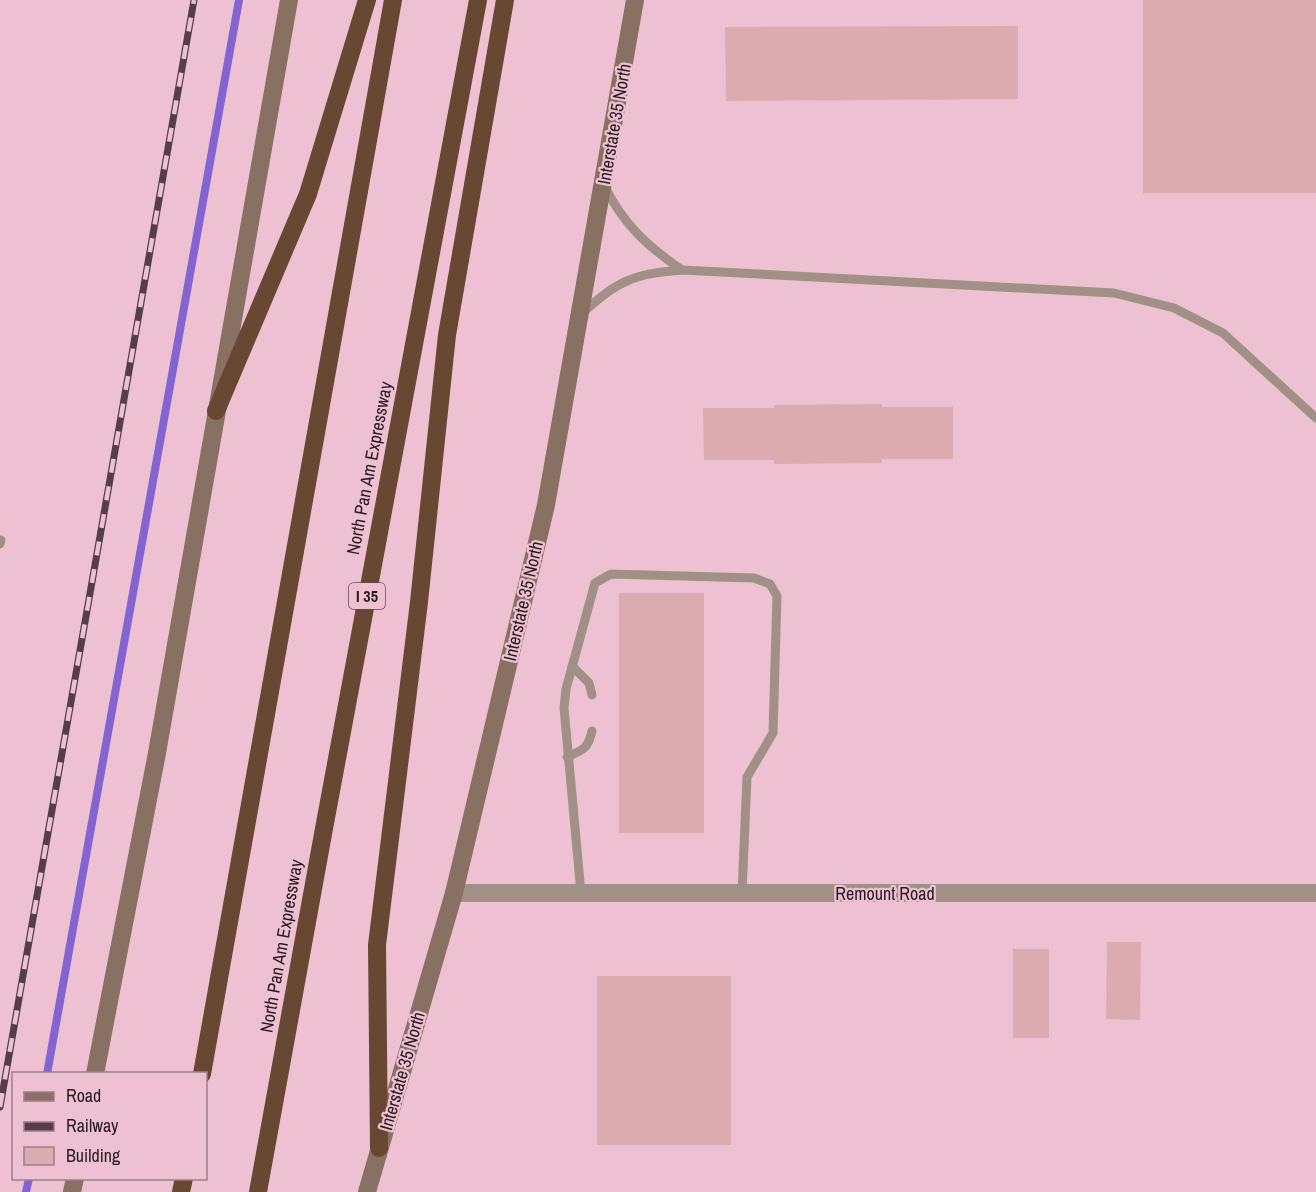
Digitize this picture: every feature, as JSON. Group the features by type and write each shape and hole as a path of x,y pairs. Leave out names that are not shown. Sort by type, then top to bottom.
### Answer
{"highway":[{"path":"216,411 308,194 367,0"},
{"path":"202,1072 393,0"},
{"name":"North Pan Am Expressway","path":"258,1192 477,0"},
{"path":"380,1148 377,945 420,591 447,335 505,0"}],"main road":[{"path":"95,1072 157,753 289,0"},
{"name":"Interstate 35 North","path":"367,1192 454,894 546,506 635,0"}],"street":[{"name":"Remount Road","path":"454,894 1316,893"}],"lane":[{"path":"603,182 614,205 637,235 657,253 682,270"},
{"path":"579,315 605,294 628,280 655,273 682,270 1114,293 1174,308 1223,333 1316,418"},
{"path":"581,894 564,708 566,689 595,583 611,574 754,578 770,584 777,596 773,733 747,777 742,894"},
{"path":"572,666 589,683 592,695"},
{"path":"567,756 584,749 590,742 592,731"}],"building":[{"path":"1143,0 1316,0 1316,193 1143,193"},
{"path":"1018,26 1018,99 726,101 725,27"},
{"path":"882,404 882,407 953,407 953,459 882,459 882,463 774,464 774,460 704,460 703,408"},
{"path":"619,593 704,593 704,833 619,833"},
{"path":"1107,942 1141,942 1140,1020 1106,1019"},
{"path":"1013,949 1049,949 1049,1038 1013,1038"},
{"path":"597,976 731,976 731,1145 597,1145"}],"waterway":[{"path":"47,1072 239,0"},
{"path":"26,1192 29,1180"}],"railway":[{"path":"0,1107 194,0"}]}
